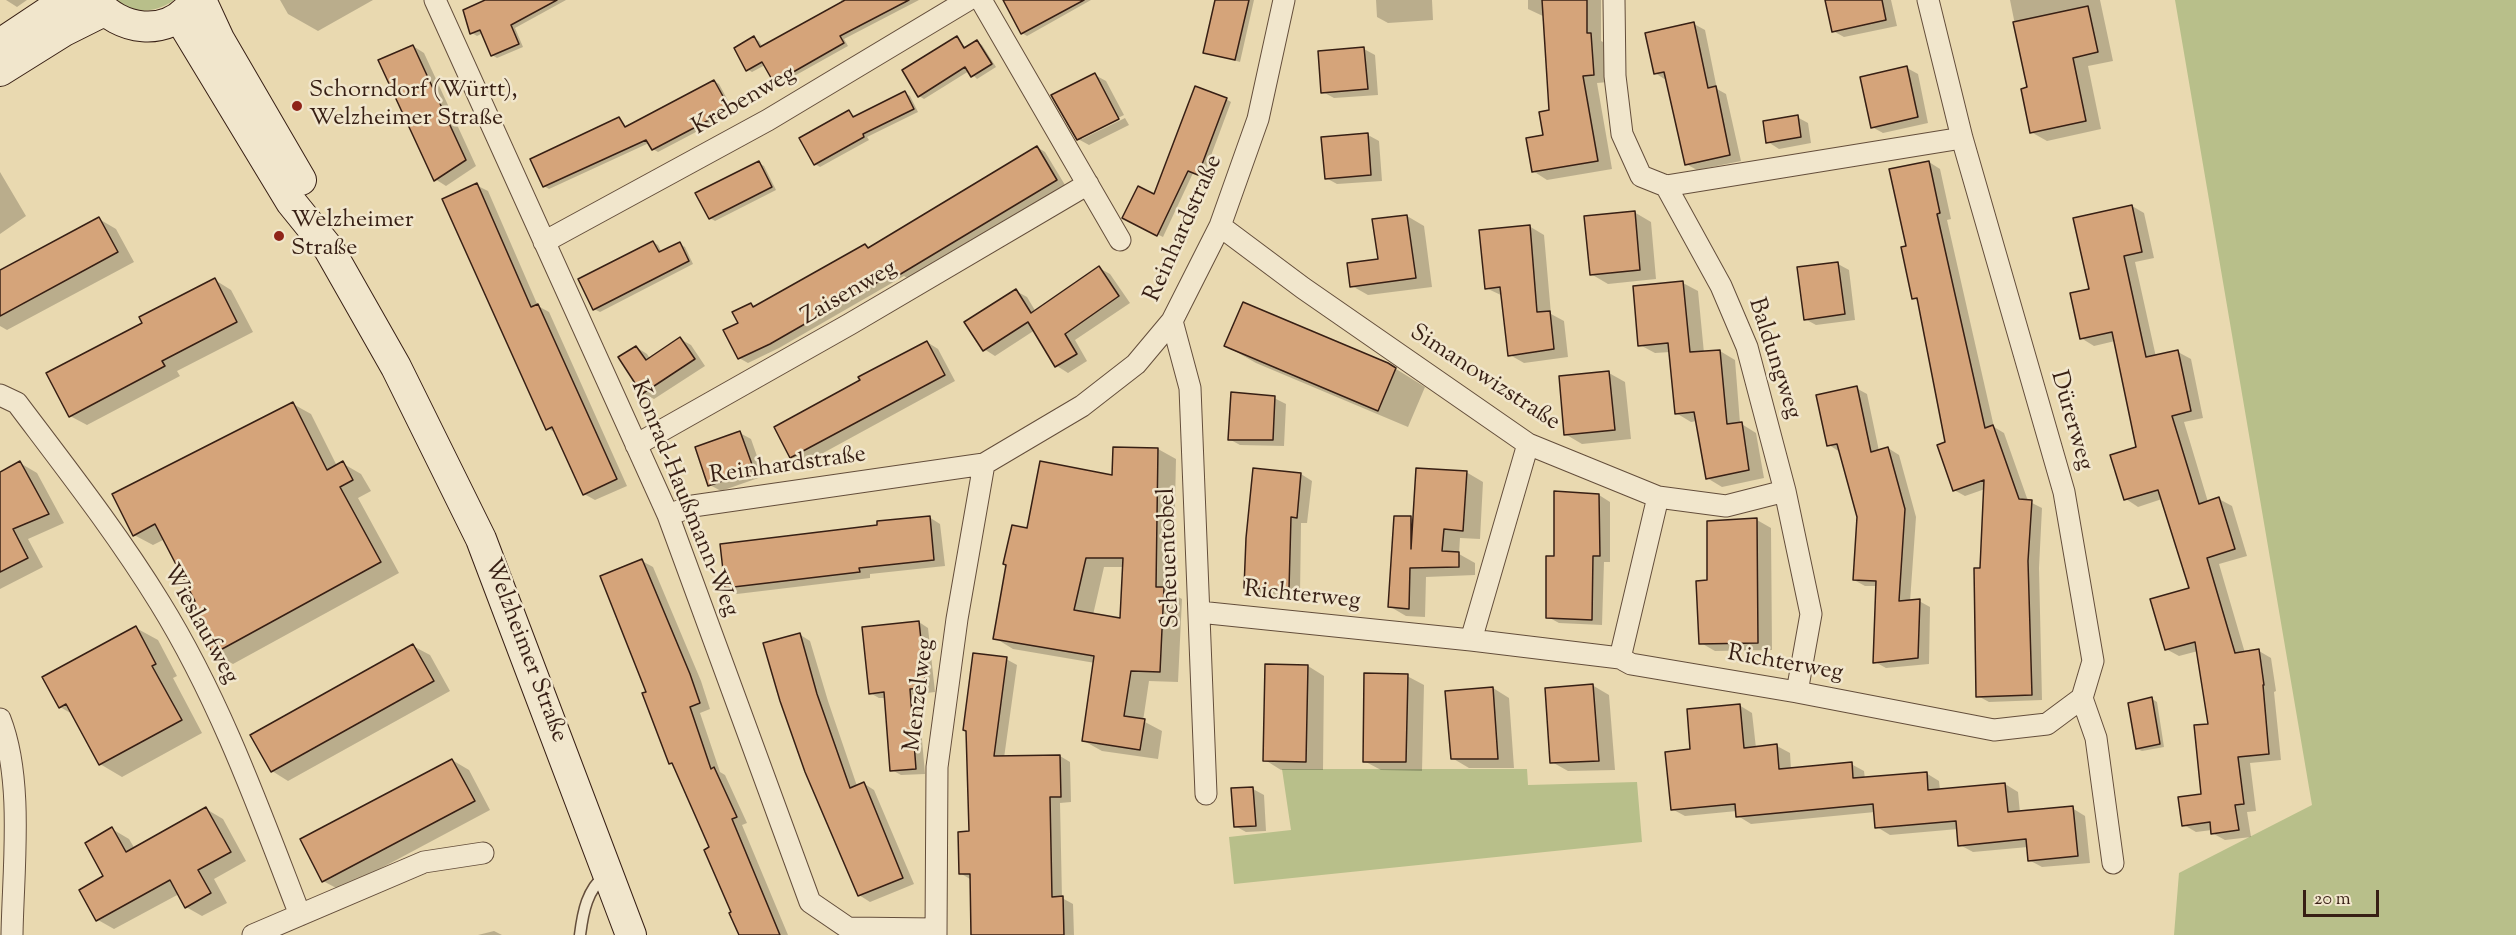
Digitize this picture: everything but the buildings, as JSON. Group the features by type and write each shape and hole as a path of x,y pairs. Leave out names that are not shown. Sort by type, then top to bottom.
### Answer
{"main road":[{"path":"0,44 70,0"},
{"path":"0,71 99,6 121,22 140,27 161,26 192,6"},
{"name":"Welzheimer Straße","path":"192,6 291,202 329,249 396,367 481,539 631,935"}],"street":[{"name":"Konrad-Haußmann-Weg","path":"435,0 668,515 810,902 848,928 936,932"},
{"name":"Krebenweg","path":"544,242 768,120 968,0"},
{"path":"981,0 1120,240"},
{"name":"Reinhardstraße","path":"668,515 693,506 984,464 1082,406 1136,364 1172,321 1220,226 1258,119 1284,0"},
{"path":"1614,0 1615,76 1622,134 1641,176 1666,186 1962,138"},
{"name":"Dürerweg","path":"1928,0 1962,138 2064,492 2093,661 2082,698"},
{"name":"Zaisenweg","path":"636,445 850,324 1088,184"},
{"name":"Baldungweg","path":"1666,186 1721,286 1748,347 1785,491 1811,614 1797,692"},
{"name":"Simanowizstraße","path":"1220,226 1303,288 1528,444 1658,497 1725,506 1785,491"},
{"name":"Scheuentobel","path":"1172,321 1190,388 1206,794"},
{"name":"Wieslaufweg","path":"0,395 17,403 112,529 161,604 213,699 300,915"},
{"path":"1471,640 1528,444"},
{"name":"Menzelweg","path":"936,932 937,767 957,619 984,464"},
{"path":"1620,658 1658,497"},
{"name":"Richterweg","path":"1199,612 1620,658 1631,664 1797,692 1994,730 2048,724 2082,698"},
{"path":"2082,698 2096,738 2113,863"},
{"path":"0,719 9,743 7,813 12,935"},
{"path":"253,935 424,862 483,853"}],"lane":[{"path":"579,935 584,906 596,883 608,872"}],"green space":[{"path":"117,0 174,0 153,10 138,10"},
{"path":"2175,0 2516,0 2516,935 2174,935 2179,873 2312,805"},
{"path":"1282,769 1527,769 1528,785 1637,782 1642,842 1234,884 1229,837 1291,830"}],"place":[{"name":"Schorndorf (Württ), Welzheimer Straße","path":"297,106"},
{"name":"Welzheimer Straße","path":"279,236"}]}
